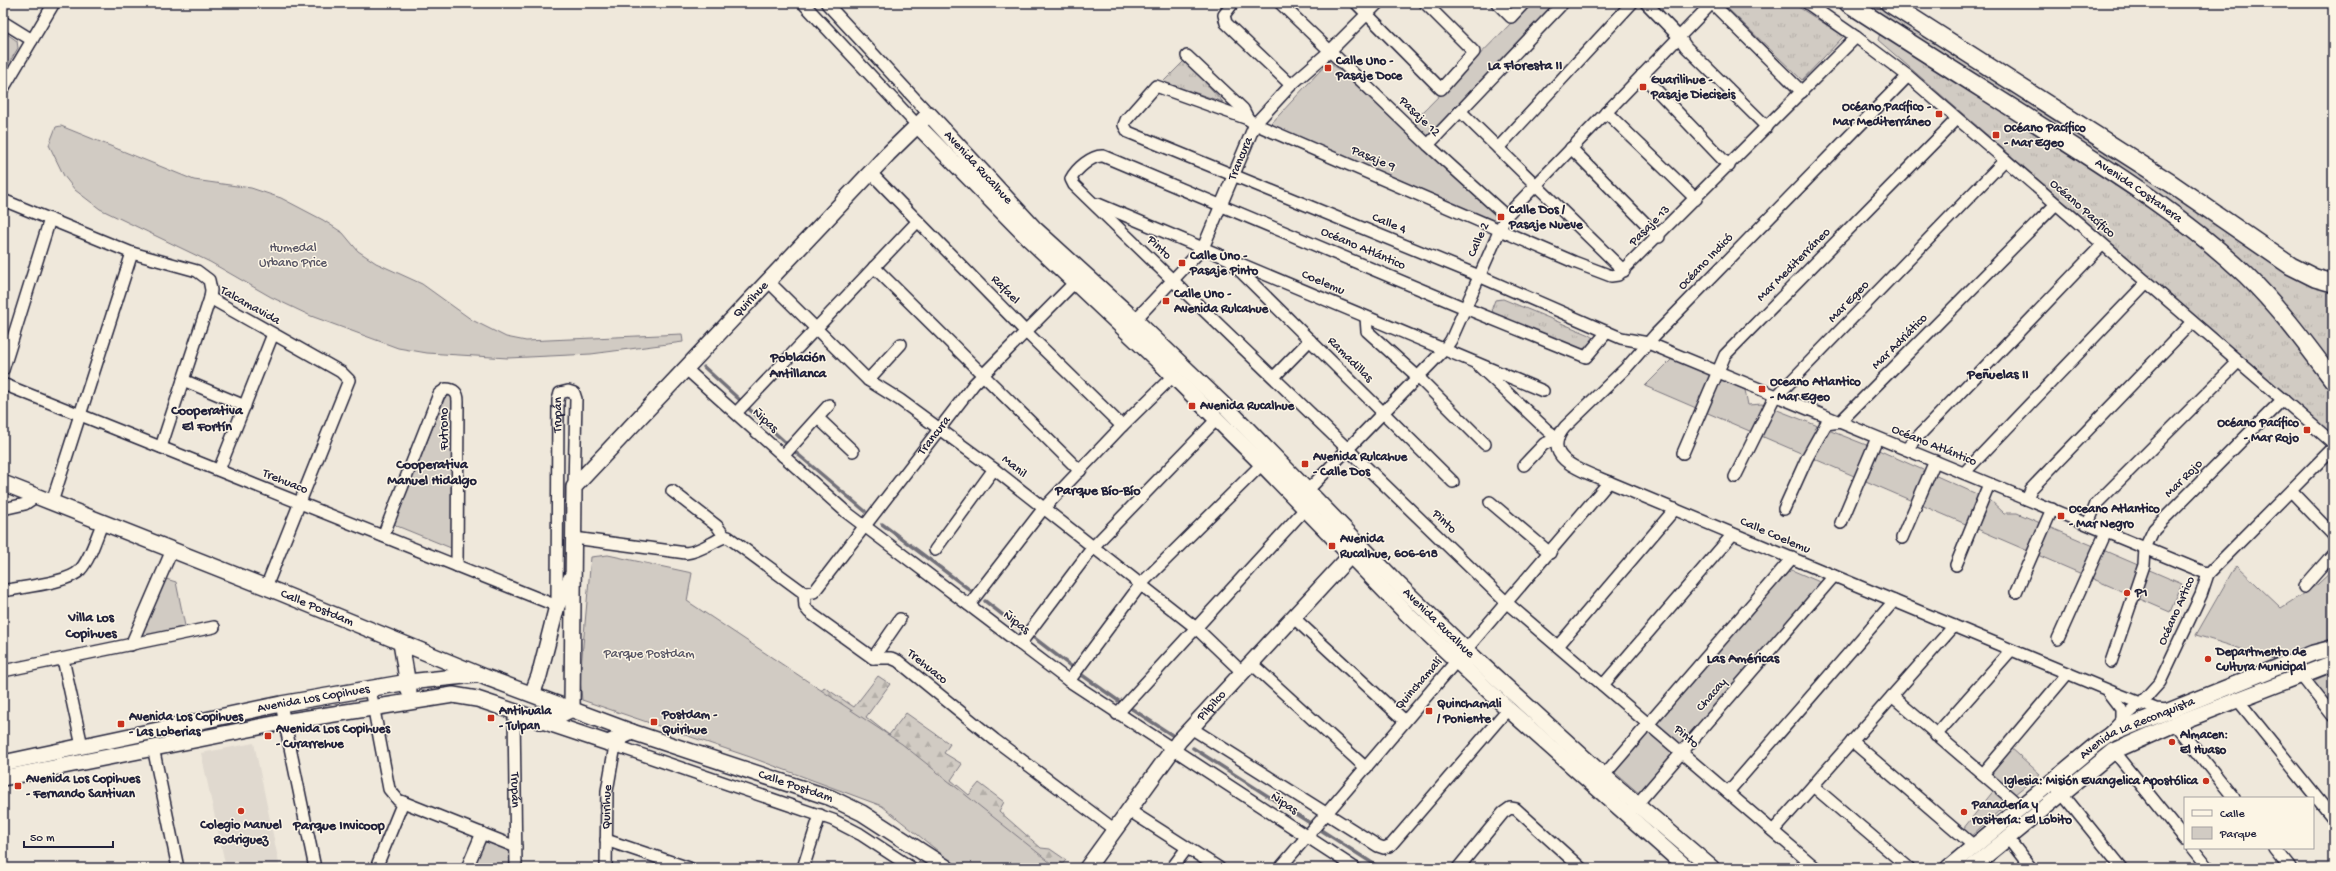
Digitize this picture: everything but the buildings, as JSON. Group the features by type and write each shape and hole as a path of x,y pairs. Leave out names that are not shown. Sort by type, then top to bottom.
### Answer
{"main road":[{"name":"Avenida Costanera","path":"1848,3 2112,172 2202,237 2228,259 2264,294 2298,333 2333,380"},
{"name":"Avenida Costanera","path":"1889,3 2165,180 2291,266 2315,278 2333,283"}],"street":[{"path":"3,89 54,3"},
{"name":"Avenida Rucalhue","path":"803,3 917,125 1028,238 1075,282 1130,325 1228,409 1462,656 1508,709 1599,781"},
{"path":"1233,3 1224,15 1226,23 1291,85"},
{"name":"Pasaje 12","path":"1280,3 1331,50 1428,145 1506,216"},
{"path":"1356,3 1441,89 1474,52 1425,3"},
{"name":"Trancura","path":"1130,325 1203,248 1234,176 1251,122 1331,50 1378,3"},
{"path":"1498,3 1511,17 1524,3"},
{"path":"1428,145 1563,3"},
{"path":"1498,148 1632,3"},
{"path":"1646,3 1680,36 1686,47 1768,127"},
{"path":"1712,3 1802,92"},
{"name":"Calle 2","path":"1307,491 1382,412 1444,350 1451,340 1478,276 1506,216 1712,3"},
{"name":"Océano Pacífico","path":"1807,3 1908,76 2146,283 2283,399 2333,444"},
{"path":"815,16 827,4"},
{"name":"Avenida Rucalhue","path":"827,4 1035,229 1130,325 1173,376 1262,464 1350,556 1632,810 1712,868"},
{"path":"3,22 32,40"},
{"name":"Pasaje 13","path":"1624,271 1856,37"},
{"path":"1188,56 1243,109 1251,122"},
{"path":"1642,75 1729,166"},
{"name":"Océano Indicó","path":"1524,465 1544,444 1558,438 1565,427 1627,367 1648,343 1908,76"},
{"name":"Pasaje 9","path":"1124,125 1126,120 1156,86 1251,122 1611,276 1624,271"},
{"path":"1460,110 1535,186 1624,271"},
{"path":"1606,112 1696,199"},
{"name":"Quirihue","path":"574,487 685,368 929,114"},
{"name":"Mar Mediterráneo","path":"1683,453 1716,371 1725,355 1957,119"},
{"name":"Calle 4","path":"1124,125 1128,132 1478,276 1621,338 1648,343"},
{"path":"1571,148 1659,237"},
{"name":"Océano Atlántico","path":"1098,155 1222,205 1465,308 1586,357 1607,332"},
{"name":"Pinto","path":"1098,155 1091,159 1071,179 1074,185 1507,603 1816,868"},
{"name":"Mar Egeo","path":"1735,477 1772,400 2005,160"},
{"name":"Rafael","path":"871,173 1025,331 1122,426"},
{"path":"3,200 132,253 202,274 210,284 210,298"},
{"name":"Coelemu","path":"1092,202 1543,391"},
{"name":"Mar Adriático","path":"1784,510 1826,424 1840,422 2056,204"},
{"path":"3,370 50,219"},
{"path":"736,414 918,221"},
{"path":"1906,449 2102,245"},
{"path":"52,502 132,253"},
{"name":"Ramadillas","path":"1227,259 1454,482"},
{"path":"874,267 1080,470"},
{"name":"Manil","path":"769,282 868,380 940,428 994,469 1247,668 1366,768"},
{"name":"Trancura","path":"804,593 811,593 816,590 940,428 983,375 1075,282"},
{"path":"1964,474 2146,283"},
{"name":"Talcamavida","path":"161,447 210,298 341,372 349,380 300,502"},
{"path":"1366,317 1367,331 1418,377 1485,444"},
{"path":"2027,499 2031,489 2192,322"},
{"path":"219,470 273,334"},
{"path":"1274,377 1310,340"},
{"name":"Océano Atlántico","path":"1648,343 2208,574"},
{"path":"868,380 901,344"},
{"path":"2088,524 2096,504 2238,362"},
{"path":"1476,363 1548,431 1558,438"},
{"name":"Ñipas","path":"685,368 826,496 1069,681 1117,714 1310,835 1355,868"},
{"path":"969,605 1044,509 1122,426 1173,376"},
{"path":"183,380 245,406"},
{"name":"Trehuaco","path":"3,384 557,606"},
{"name":"Futrono","path":"383,536 439,394 446,389 453,390 457,395 458,401 457,566"},
{"name":"Trupán","path":"557,606 558,397 564,391 574,393 576,399 572,709"},
{"name":"Mar Rojo","path":"2111,662 2144,565 2145,548 2154,529 2283,399"},
{"path":"783,456 830,405"},
{"path":"818,418 853,451"},
{"path":"1020,644 1093,547 1217,419"},
{"name":"Calle Coelemu","path":"1558,438 1560,455 1567,464 2011,650 2103,688 2142,702 2173,717"},
{"path":"1841,523 1877,438"},
{"name":"Océano Artico","path":"2104,739 2160,682 2201,595 2208,574 2333,448"},
{"path":"1902,538 1935,461"},
{"path":"1069,681 1141,584 1262,464"},
{"path":"935,550 994,469"},
{"name":"Quinchamalí","path":"1280,868 1310,835 1609,482"},
{"name":"Calle Postdam","path":"3,483 266,587 485,677 632,732 840,802 886,828 947,868"},
{"path":"1956,565 1989,484"},
{"path":"672,491 720,528 725,537"},
{"path":"1117,714 1305,509 1307,491"},
{"path":"2291,491 2333,535"},
{"path":"3,509 24,504 37,496"},
{"path":"266,587 300,502"},
{"path":"1490,502 1550,553"},
{"path":"1558,646 1675,509"},
{"path":"2016,592 2052,509"},
{"path":"3,591 67,577 77,573 83,566 102,522"},
{"path":"2058,639 2106,532"},
{"path":"1603,685 1733,534"},
{"path":"574,538 686,553 698,552 725,537 731,538 804,593 805,607 809,612 873,658 900,619"},
{"path":"131,645 172,550"},
{"path":"2304,588 2333,554"},
{"name":"Pilpilco","path":"1087,868 1191,728 1350,556"},
{"path":"1599,781 1792,558"},
{"name":"Trupán","path":"532,694 539,676 557,606 574,571"},
{"name":"Chacay","path":"1632,810 1834,576"},
{"path":"1728,792 1894,601"},
{"path":"1294,618 1405,721"},
{"path":"1773,831 1954,626"},
{"path":"3,671 214,627"},
{"path":"401,643 411,701"},
{"name":"Avenida La Reconquista","path":"1971,868 2114,751 2173,717 2313,653 2333,648"},
{"path":"1936,735 2011,650"},
{"name":"Trehuaco","path":"873,658 895,659 996,740 1115,830"},
{"path":"63,659 82,746"},
{"name":"Avenida La Reconquista","path":"1948,868 2104,739 2237,699 2300,674 2333,663"},
{"path":"1983,774 2068,673"},
{"path":"2300,674 2333,716"},
{"name":"Avenida Los Copihues","path":"3,762 281,704 408,682 461,675 485,677"},
{"name":"Calle Coelemu","path":"2103,688 2121,709 2121,720"},
{"path":"370,689 389,789 393,796 403,802 516,847"},
{"name":"Calle Postdam","path":"411,701 460,695 514,712 820,815 860,834 912,868"},
{"path":"1892,696 2022,807"},
{"path":"2237,699 2333,818"},
{"name":"Avenida Los Copihues","path":"3,778 284,722 411,701"},
{"path":"281,704 315,868"},
{"path":"540,721 556,717 572,709"},
{"name":"Ñipas","path":"1191,728 1325,817 1384,848 1391,845 1508,709"},
{"name":"Trupán","path":"514,712 516,868"},
{"path":"2173,717 2233,797"},
{"path":"611,745 632,732"},
{"path":"1852,741 1974,846"},
{"name":"Quirihue","path":"606,868 608,780 611,745"},
{"path":"153,747 178,868"},
{"path":"2114,751 2184,838"},
{"path":"2052,781 2122,868"},
{"path":"1813,786 1909,868"},
{"path":"376,868 403,802"},
{"path":"1458,868 1503,813 1510,808 1516,809 1581,868"},
{"name":"Avenida Rucalhue","path":"1632,810 1678,865"},
{"path":"1130,811 1219,868"},
{"path":"803,868 820,815"},
{"path":"467,868 482,833"},
{"path":"2007,837 2031,868"},
{"path":"606,840 687,868"},
{"path":"1172,868 1187,848"},
{"path":"2194,849 2209,868"},
{"path":"2275,849 2290,868"}],"shaded area":[{"name":"Colegio Manuel Rodriguez","path":"254,743 280,868 226,868 201,753"}],"green space":[{"path":"1531,3 1558,3 1425,138 1411,124"},
{"path":"1722,3 1792,3 1844,36 1802,80"},
{"path":"1863,3 1880,3 2333,291 2333,351 2330,366 2314,342 2117,168"},
{"path":"3,31 17,41 18,48 3,73"},
{"path":"1880,33 2133,194 2197,242 2243,283 2277,318 2328,386 2333,394 2333,436 1878,40"},
{"path":"1185,60 1223,102 1163,82"},
{"path":"1329,61 1500,215 1496,223 1269,126"},
{"name":"Humedal Urbano Price","path":"61,126 194,180 251,188 281,198 323,220 343,233 358,251 376,263 422,284 472,320 506,337 526,341 682,334 683,342 591,354 508,358 427,353 398,348 311,316 271,297 210,262 100,209 75,190 64,176 49,145 56,127"},
{"path":"1503,299 1594,338 1588,346 1579,349 1493,313 1492,308 1495,300"},
{"path":"1673,358 1745,390 1748,405 1762,404 1874,448 1990,500 2004,513 2017,513 2182,584 2170,612 1645,386"},
{"path":"446,395 450,395 453,398 451,548 397,526 394,523"},
{"name":"Parque Postdam","path":"608,555 692,573 687,601 902,744 1057,868 959,868 882,806 750,757 582,700 580,679 591,557"},
{"path":"2236,565 2281,608 2318,584 2333,570 2333,638 2274,659 2196,635"},
{"path":"1787,568 1822,583 1685,743 1678,745 1657,727 1657,721"},
{"path":"166,579 176,582 185,626 143,637 140,632"},
{"path":"2333,672 2333,705 2313,681"},
{"path":"878,676 890,684 866,717 889,735 906,713 950,744 944,753 962,764 951,780 969,795 979,783 1004,802 999,811 1041,848 1050,849 1066,860 1059,868 969,868 815,699 824,687 854,707"},
{"path":"1645,732 1651,732 1672,751 1674,756 1641,795 1613,771"},
{"path":"2010,747 2040,774 2015,794 1993,775 1992,769"},
{"path":"1995,789 2009,802 1971,836 1963,829"},
{"path":"490,842 509,851 510,868 472,868 483,843"}],"waterway":[{"path":"704,367 741,401"},
{"path":"749,409 786,443"},
{"path":"794,451 865,511"},
{"path":"882,524 970,590"},
{"path":"985,601 1022,630"},
{"path":"1033,637 1072,667"},
{"path":"1082,675 1120,702"},
{"path":"1132,709 1172,735"},
{"path":"1193,748 1380,868"}],"place":[{"name":"Calle Uno - Pasaje Doce","path":"1328,68"},
{"name":"Guarilihue - Pasaje Dieciseis","path":"1643,87"},
{"name":"Océano Pacífico - Mar Mediterráneo","path":"1939,114"},
{"name":"Océano Pacífico - Mar Egeo","path":"1996,135"},
{"name":"Calle Dos / Pasaje Nueve","path":"1501,217"},
{"name":"Calle Uno - Pasaje Pinto","path":"1182,263"},
{"name":"Calle Uno - Avenida Rulcahue","path":"1166,301"},
{"name":"Oceano Atlantico - Mar Egeo","path":"1762,389"},
{"name":"Avenida Rucalhue","path":"1192,406"},
{"name":"Océano Pacífico - Mar Rojo","path":"2307,430"},
{"name":"Avenida Rulcahue - Calle Dos","path":"1305,464"},
{"name":"Oceano Atlantico - Mar Negro","path":"2061,516"},
{"name":"Avenida Rucalhue, 606-618","path":"1332,546"},
{"name":"P1","path":"2127,593"},
{"name":"Departmento de Cultura Municipal","path":"2208,659"},
{"name":"Quinchamali / Poniente","path":"1429,711"},
{"name":"Antihuala - Tulpan","path":"491,718"},
{"name":"Postdam - Quirihue","path":"654,722"},
{"name":"Avenida Los Copihues - Las Loberias","path":"121,724"},
{"name":"Avenida Los Copihues - Curarrehue","path":"268,736"},
{"name":"Almacen: El Huaso","path":"2172,742"},
{"name":"Iglesia: Misión Evangelica Apostólica","path":"2206,781"},
{"name":"Avenida Los Copihues - Fernando Santivan","path":"18,786"},
{"name":"Colegio Manuel Rodriguez","path":"241,811"},
{"name":"Panadería y rositería: El Lobito","path":"1964,812"}],"district":[{"name":"La Floresta II","path":"1525,66"},
{"name":"Población Antillanca","path":"798,366"},
{"name":"Peñuelas II","path":"1998,375"},
{"name":"Cooperativa El Fortín","path":"207,420"},
{"name":"Cooperativa Manuel Hidalgo","path":"432,474"},
{"name":"Parque Bío-Bío","path":"1098,491"},
{"name":"Villa Los Copihues","path":"91,626"},
{"name":"Las Américas","path":"1743,659"},
{"name":"Parque Invicoop","path":"339,826"}]}
